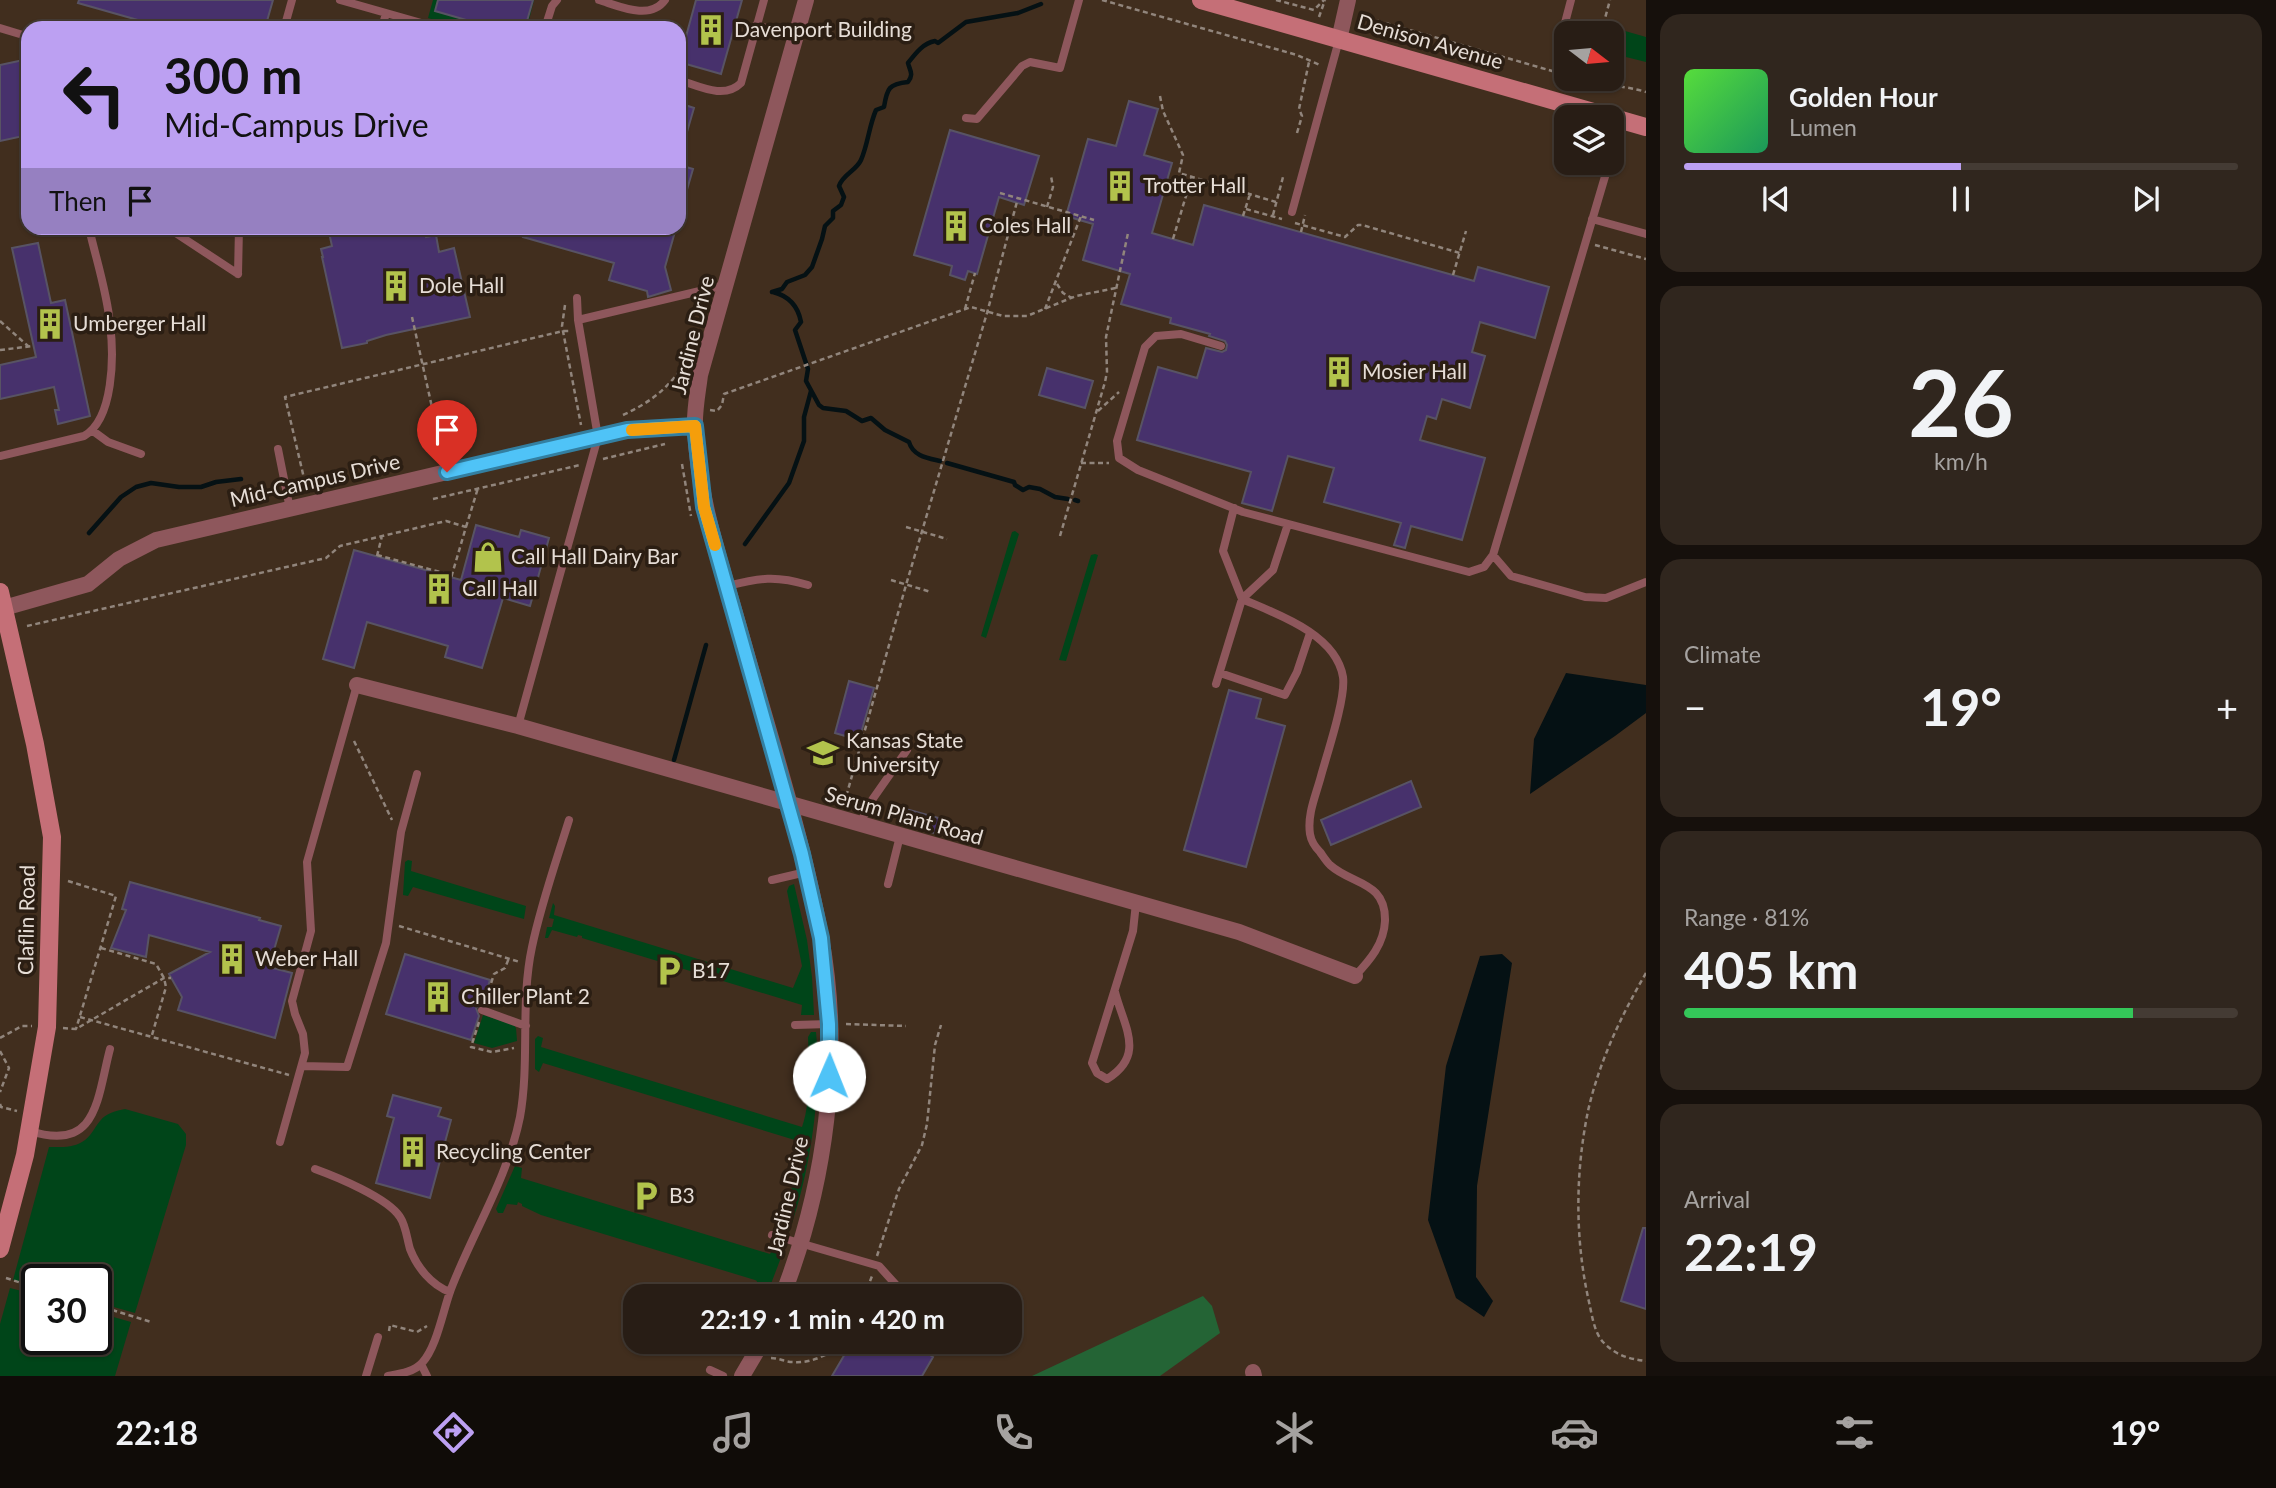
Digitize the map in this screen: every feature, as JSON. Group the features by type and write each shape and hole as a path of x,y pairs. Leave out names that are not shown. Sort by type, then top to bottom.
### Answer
{"street":[{"name":"Jardine Drive","path":"787,1284 801,1244 819,1177 824,1141 829,1024 821,938 789,805 704,507 695,426 700,375 758,156 806,0"},
{"name":"Denison Avenue","path":"1201,0 1568,105"},
{"path":"1339,40 1351,7"},
{"name":"Denison Avenue","path":"1624,121 1646,127"},
{"name":"Mid-Campus Drive","path":"1,603 88,584 119,559 156,540 627,430 695,426"},
{"name":"Claflin Road","path":"0,1249 29,1131 47,1027 52,837 35,744 1,603"},
{"name":"Serum Plant Road","path":"357,685 518,726 1239,932 1355,976"},
{"path":"742,1376 755,1354"}],"lane":[{"path":"286,21 292,0"},
{"path":"340,0 414,21"},
{"path":"547,21 557,0"},
{"path":"599,0 646,12 660,7 665,0"},
{"path":"686,82 723,93 741,83 764,0"},
{"path":"966,118 977,119 1022,66 1030,62 1060,68 1079,0"},
{"path":"1565,21 1571,0"},
{"path":"384,21 386,13"},
{"path":"756,25 796,37"},
{"path":"0,28 21,34"},
{"path":"1292,212 1339,40"},
{"path":"1222,346 1181,334 1156,336 1145,347 1117,441 1119,458 1138,470 1234,508 1288,524 1469,572 1484,566 1493,555 1605,175"},
{"path":"1592,219 1646,234"},
{"path":"0,456 84,436 93,431 102,419 111,357 110,323 91,235"},
{"path":"178,235 238,274 239,235"},
{"path":"578,320 726,285"},
{"path":"518,726 598,437 572,296"},
{"path":"93,431 108,442 141,454"},
{"path":"278,449 290,509"},
{"path":"1234,508 1223,551 1242,599 1294,621 1310,633 1332,651 1343,677 1342,698 1310,810 1310,835 1316,848 1331,866 1379,894 1385,912 1380,946 1355,976"},
{"path":"1216,684 1242,599 1273,569 1288,524"},
{"path":"1493,555 1511,576 1585,597 1606,598 1646,582"},
{"path":"727,586 761,578 788,579 808,585"},
{"path":"1220,673 1285,695 1297,673 1310,633"},
{"path":"280,1142 304,1053 303,1034 292,1000 311,931 307,862 357,685"},
{"path":"859,825 872,800 907,750"},
{"path":"302,1066 347,1068 386,943 401,832 417,774"},
{"path":"388,1376 406,1372 421,1364 432,1347 450,1292 499,1181 519,1118 524,1079 522,1025 532,948 569,820"},
{"path":"887,884 900,836"},
{"path":"772,880 806,872"},
{"path":"1115,992 1129,1034 1131,1051 1121,1071 1107,1079 1097,1073 1092,1063 1133,931 1136,903"},
{"path":"482,1010 522,1025"},
{"path":"795,1025 829,1024"},
{"path":"29,1131 66,1136 80,1131 92,1117 110,1049"},
{"path":"315,1169 386,1203 400,1217 410,1250 430,1281 450,1292"},
{"path":"772,1235 875,1264 895,1284"},
{"path":"369,1376 377,1337"},
{"path":"421,1364 427,1376"},
{"path":"710,1370 723,1376"}],"path":[{"path":"1102,0 1333,68"},
{"path":"1276,0 1314,10 1325,0"},
{"path":"1319,17 1325,0"},
{"path":"1604,21 1610,0"},
{"path":"1351,7 1554,71"},
{"path":"1302,57 1307,50"},
{"path":"1297,133 1309,61"},
{"path":"1624,87 1646,92"},
{"path":"1160,96 1163,111 1183,155 1179,173 1276,202"},
{"path":"1047,206 1053,187 1051,176"},
{"path":"1173,239 1192,176"},
{"path":"1272,216 1283,177"},
{"path":"1000,193 1094,220"},
{"path":"1244,216 1250,194"},
{"path":"840,819 1018,198"},
{"path":"1246,209 1282,219"},
{"path":"1301,232 1305,215"},
{"path":"1045,309 1081,216"},
{"path":"1292,222 1345,237 1357,225 1362,225 1460,253"},
{"path":"1453,275 1466,231"},
{"path":"1060,536 1107,372 1106,337 1128,233"},
{"path":"1585,243 1646,260"},
{"path":"965,309 975,273"},
{"path":"1056,283 1063,293 1072,298"},
{"path":"786,373 971,307 987,313 1027,316 1072,298 1116,288"},
{"path":"572,296 562,318 581,425"},
{"path":"412,317 447,472"},
{"path":"0,321 28,346"},
{"path":"307,491 285,397 563,331 580,332"},
{"path":"0,351 33,346"},
{"path":"623,415 643,406 669,386 689,359"},
{"path":"1096,413 1136,376"},
{"path":"433,499 668,443"},
{"path":"1081,463 1124,461"},
{"path":"382,536 377,556 451,577 478,488"},
{"path":"27,626 326,558 340,546 382,536 446,522 466,527"},
{"path":"906,527 947,539"},
{"path":"891,580 931,592"},
{"path":"353,738 392,820"},
{"path":"68,881 116,896 76,1029"},
{"path":"389,923 523,962"},
{"path":"101,948 156,964 166,987 152,1036"},
{"path":"1646,973 1609,1044 1588,1112 1579,1178 1578,1230 1585,1284 1601,1340 1625,1358 1646,1361"},
{"path":"60,1028 76,1029 164,978 171,978"},
{"path":"80,1017 289,1075 292,1066"},
{"path":"829,1024 906,1026"},
{"path":"519,1052 522,1025"},
{"path":"868,1284 899,1189 922,1145 940,1025"},
{"path":"0,1038 22,1026 37,1027"},
{"path":"0,1052 9,1068 0,1092"},
{"path":"0,1104 1,1107 20,1111"},
{"path":"6,1278 21,1282"},
{"path":"112,1311 151,1322"},
{"path":"377,1337 387,1336 390,1325 417,1332 430,1323"},
{"path":"766,1360 778,1358 789,1362 806,1362 826,1354"}],"shaded area":[{"name":"Kansas State University","path":"0,0 1646,0 1646,1376 0,1376"},
{"path":"1566,673 1646,685 1646,713 1530,794 1534,739"},
{"path":"1502,954 1512,963 1477,1186 1476,1277 1493,1301 1484,1317 1456,1298 1428,1220 1446,1066 1480,956"}],"green space":[{"path":"433,0 534,0 529,21 438,21 428,18"},
{"path":"1625,31 1646,37 1646,62 1624,56"},
{"path":"1012,532 1019,534 986,638 981,636"},
{"path":"1091,555 1098,555 1066,661 1059,660"},
{"path":"412,861 411,871 526,906 524,919 413,887 408,896 403,895 405,862"},
{"path":"794,884 807,940 814,1015 801,1015 802,1005 582,936 552,930 548,938 545,938 547,927 552,927 554,919 549,918 553,903 554,915 793,988 802,966 787,891 789,886"},
{"path":"483,1015 514,1025 517,1041 492,1048 474,1043"},
{"path":"811,1032 816,1032 816,1107 803,1185 789,1232 783,1223 800,1155 797,1150 798,1141 543,1063 539,1072 535,1069 535,1039 538,1036 543,1038 541,1047 802,1127 808,1094 808,1037"},
{"path":"125,1109 178,1124 186,1134 186,1145 135,1313 112,1307 112,1264 21,1264 21,1282 13,1280 49,1147 78,1144 88,1138 100,1121 111,1113"},
{"path":"515,1166 522,1168 521,1178 770,1254 775,1245 785,1247 771,1284 756,1284 755,1280 541,1215 518,1202 517,1205 507,1204 503,1213 498,1213 496,1209"},
{"path":"10,1288 21,1291 21,1355 112,1355 112,1317 131,1322 115,1376 0,1376 0,1324"},
{"path":"1203,1296 1212,1306 1220,1333 1160,1376 1032,1376"}],"building":[{"path":"79,0 273,0 267,21 141,21 78,3"},
{"path":"438,0 533,0 527,21 470,21 435,11"},
{"name":"Davenport Building","path":"696,0 742,0 721,74 686,64 686,36"},
{"path":"21,60 21,136 0,141 0,65"},
{"name":"Mosier Hall","path":"1129,101 1158,109 1144,155 1172,163 1152,233 1193,245 1204,205 1474,281 1478,267 1549,287 1535,338 1480,322 1472,352 1485,356 1470,408 1442,399 1436,419 1427,416 1420,440 1485,458 1462,540 1411,526 1405,548 1394,545 1401,523 1324,502 1334,468 1288,456 1272,511 1242,503 1251,472 1137,440 1158,367 1197,378 1206,348 1222,352 1227,345 1225,341 1209,336 1210,334 1170,323 1171,318 1121,304 1130,274 1083,260 1093,224 1066,216 1088,139 1116,146"},
{"path":"686,105 694,108 686,135"},
{"name":"Coles Hall","path":"950,130 1039,156 1024,205 999,197 977,274 968,271 965,280 950,275 952,266 914,255"},
{"path":"686,167 693,169 686,193"},
{"name":"Dole Hall","path":"330,235 436,235 439,252 454,248 470,317 386,335 367,343 342,348 321,249 332,246"},
{"path":"674,235 665,267 671,290 648,297 647,291 609,280 614,263 523,237"},
{"name":"Umberger Hall","path":"38,243 51,303 65,300 90,416 58,424 55,410 59,410 54,387 0,399 0,365 36,357 12,248"},
{"path":"1047,368 1093,381 1085,408 1039,395"},
{"name":"Call Hall","path":"476,525 519,537 521,530 549,538 530,606 503,598 482,668 445,657 448,646 367,622 354,668 323,659 354,550 461,580"},
{"path":"849,681 874,688 859,740 835,733"},
{"path":"1229,690 1261,699 1256,718 1285,726 1246,867 1184,850"},
{"path":"1411,781 1421,807 1331,845 1321,820"},
{"path":"902,808 942,819 938,834 898,823"},
{"name":"Weber Hall","path":"130,882 281,926 269,967 292,973 275,1038 178,1010 182,997 169,974 210,952 149,935 146,957 111,948 126,910 122,909"},
{"name":"Chiller Plant 2","path":"405,954 490,980 483,1004 476,1008 479,1016 471,1040 386,1014"},
{"name":"Recycling Center","path":"393,1095 441,1108 438,1116 451,1120 430,1198 376,1183 394,1118 387,1116"},
{"path":"1643,1228 1646,1228 1646,1309 1621,1301"},
{"path":"845,1354 928,1354 933,1357 922,1376 832,1376"}],"waterway":[{"path":"772,292 805,275 812,267 825,226 833,218 833,211 841,205 844,197 839,186 861,160 876,110 884,107 890,88 910,79 908,63 916,53 931,42 938,43 966,22 1018,13 1041,4"},
{"path":"773,292 792,302 798,311 801,322 795,330 808,369 806,381 819,405 846,411 862,421 871,418 885,430 909,442 917,453 940,461"},
{"path":"745,544 789,483 804,441 804,417 811,391"},
{"path":"947,463 1014,482 1023,490 1029,487 1040,489 1055,497 1068,499"},
{"path":"89,533 121,497 136,487 151,483 201,487 241,479"},
{"path":"674,760 706,645"}],"slow traffic":[{"path":"632,430 695,426 704,507 715,545"}],"place":[{"name":"Davenport Building","path":"711,30"},
{"name":"Trotter Hall","path":"1120,186"},
{"name":"Coles Hall","path":"956,226"},
{"name":"Dole Hall","path":"396,286"},
{"name":"Umberger Hall","path":"50,324"},
{"name":"Mosier Hall","path":"1339,372"},
{"name":"Call Hall Dairy Bar","path":"488,557"},
{"name":"Call Hall","path":"439,589"},
{"name":"Kansas State University","path":"823,753"},
{"name":"Weber Hall","path":"232,959"},
{"name":"B17","path":"669,971"},
{"name":"Chiller Plant 2","path":"438,997"},
{"name":"Recycling Center","path":"413,1152"},
{"name":"B3","path":"646,1196"}],"route":[{"path":"447,472 627,430 695,426 704,507 802,854 821,938 829,1024 829,1076"}]}
